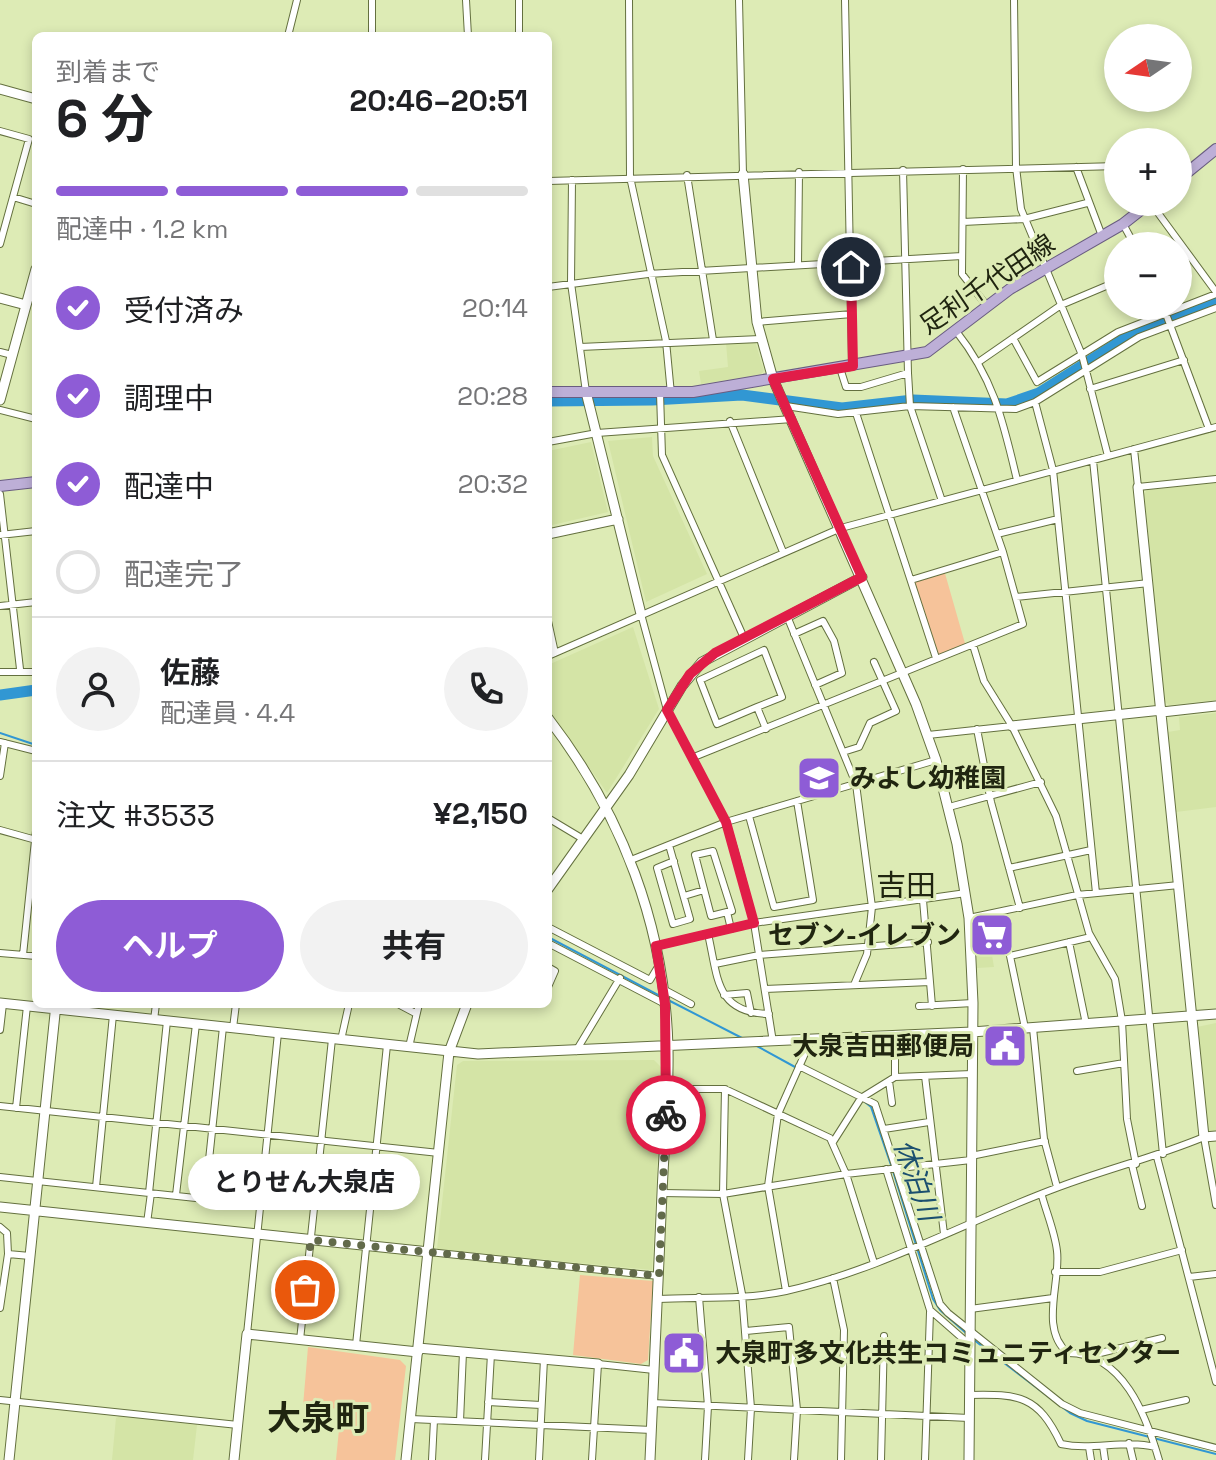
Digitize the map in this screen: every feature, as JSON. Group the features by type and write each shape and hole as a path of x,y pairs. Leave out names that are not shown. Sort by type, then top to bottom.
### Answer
{"main road":[{"path":"1192,169 1216,149"},
{"name":"足利千代田線","path":"552,393 588,398 664,395 906,358 927,352 987,306 1133,216"},
{"path":"0,486 32,482"}],"street":[{"path":"289,32 297,0"},
{"path":"372,0 372,32"},
{"path":"466,0 468,32"},
{"path":"519,0 519,32"},
{"path":"629,0 630,177 648,274 666,341 664,395 660,408 662,455 744,638"},
{"path":"739,0 743,174 760,339 773,379 841,528 928,735 949,807 966,893 973,1003 969,1460"},
{"path":"845,0 853,366"},
{"path":"1014,0 1016,167 1024,219 1082,356 1108,456"},
{"path":"1,93 32,98"},
{"path":"0,131 29,139 0,244"},
{"path":"552,181 1104,166"},
{"path":"1076,167 1087,203 1102,236"},
{"path":"963,169 962,274 987,306"},
{"path":"903,170 906,358 910,405 942,501"},
{"path":"798,265 799,172"},
{"path":"687,175 713,340"},
{"path":"572,180 571,283 588,398 667,710 726,822 754,923 773,1042"},
{"path":"13,197 32,203"},
{"path":"963,222 1024,219 1087,203"},
{"path":"1161,216 1216,293 1192,301"},
{"path":"1123,224 1127,232"},
{"path":"552,286 648,274 962,256"},
{"path":"0,400 32,286"},
{"path":"980,361 1061,305 1104,287"},
{"path":"0,298 26,305"},
{"path":"785,404 856,413 910,405 1001,410 1035,402 1139,337 1216,308"},
{"path":"757,322 852,314"},
{"path":"1013,338 1037,382 1118,332 1145,320"},
{"path":"552,654 841,528 1212,428 1169,320"},
{"path":"956,331 980,361 996,397 1017,480"},
{"path":"580,347 760,339"},
{"path":"0,352 12,355"},
{"path":"1090,389 1184,360"},
{"path":"840,368 846,387 861,387 908,373"},
{"path":"1035,402 1053,470 1096,893"},
{"path":"694,757 1023,624 1003,552 979,491 953,407"},
{"path":"0,410 32,418"},
{"path":"856,413 936,658"},
{"path":"552,441 661,427 792,419"},
{"path":"730,421 783,552"},
{"path":"1134,449 1204,1137 1216,1205"},
{"path":"1093,460 1150,1019 1160,1156 1216,1382"},
{"path":"1138,487 1216,479"},
{"path":"0,494 2,535 20,669"},
{"path":"552,533 618,519"},
{"path":"997,534 1058,519"},
{"path":"2,535 32,531"},
{"path":"911,580 1003,552"},
{"path":"552,883 608,806 667,710 702,662 862,577"},
{"path":"1016,597 1149,583"},
{"path":"0,606 32,602"},
{"path":"787,616 856,784 872,907 867,948 854,985"},
{"path":"794,634 823,621 834,641 842,673 815,685"},
{"path":"973,645 984,681 1041,782 1067,853 1091,937 1115,979 1122,1021 1127,1119 1142,1206"},
{"path":"764,650 782,697 757,707 717,724 700,680 764,650"},
{"path":"843,752 859,747 870,723 896,711 874,662"},
{"path":"0,672 32,672"},
{"path":"928,735 1216,706"},
{"path":"757,707 766,729"},
{"path":"552,724 608,806 631,860 656,946 664,996 667,1089 650,1460"},
{"path":"977,729 989,797 1020,908"},
{"path":"0,776 2,743 32,750"},
{"path":"631,860 726,822 936,760"},
{"path":"949,807 1041,782"},
{"path":"749,816 774,907 813,900 797,801"},
{"path":"552,820 583,839"},
{"path":"0,830 32,839"},
{"path":"669,845 674,861 684,896 690,919 673,924 657,868 674,861"},
{"path":"1009,868 1091,850"},
{"path":"713,851 732,911 727,912 711,916 695,855 713,851"},
{"path":"23,955 32,869"},
{"path":"969,918 1077,895 1179,885"},
{"path":"684,896 704,890"},
{"path":"656,946 754,923 966,893"},
{"path":"923,900 932,1006"},
{"path":"727,912 731,929"},
{"path":"995,913 1029,1028 1045,1141 1057,1187"},
{"path":"552,929 650,980 659,965"},
{"path":"708,934 724,995 740,1010 769,1014"},
{"path":"1010,956 1091,937"},
{"path":"715,964 759,955 928,942"},
{"path":"1069,942 1086,1024"},
{"path":"552,945 620,978 691,1004"},
{"path":"0,953 32,956"},
{"path":"576,1051 620,978"},
{"path":"765,989 930,982"},
{"path":"724,995 747,993 751,1013"},
{"path":"919,1006 973,1003"},
{"path":"0,1030 1,1004 32,1006"},
{"path":"16,1108 27,1006"},
{"path":"9,1460 56,1008"},
{"path":"63,1008 449,1052 576,1051 895,1036 1216,1014"},
{"path":"154,1020 156,1008"},
{"path":"205,1198 212,1128 228,1028 235,1008"},
{"path":"300,1340 321,1140 337,1040 348,1008"},
{"path":"406,1008 415,1013"},
{"path":"409,1047 417,1008"},
{"path":"406,1460 449,1052 466,1008"},
{"path":"96,1187 113,1015"},
{"path":"147,1223 167,1021"},
{"path":"176,1195 196,1024"},
{"path":"234,1460 278,1033"},
{"path":"892,1103 895,1036"},
{"path":"786,1291 768,1186 778,1114 811,1040"},
{"path":"356,1345 387,1045"},
{"path":"1077,1071 1124,1063"},
{"path":"798,1069 875,1104 884,1129 891,1168 940,1304 970,1337"},
{"path":"833,1142 860,1099 892,1079 972,1074"},
{"path":"925,1076 944,1234"},
{"path":"667,1089 725,1089 833,1142 874,1263"},
{"path":"725,1089 723,1194 746,1331 751,1408 748,1460"},
{"path":"0,1106 439,1153"},
{"path":"884,1129 929,1122"},
{"path":"658,1299 786,1291 833,1278 971,1226 1057,1187 1160,1156 1204,1137 1216,1136"},
{"path":"662,1193 723,1194 971,1158 1045,1141"},
{"path":"891,1168 917,1246 930,1310 925,1460"},
{"path":"0,1177 260,1205"},
{"path":"1042,1196 1057,1252 1053,1298 1060,1347 1068,1353 1092,1355 1162,1338"},
{"path":"0,1207 659,1276"},
{"path":"0,1227 7,1233 8,1254 0,1308"},
{"path":"1055,1272 1100,1272 1182,1250"},
{"path":"8,1254 30,1256"},
{"path":"1189,1277 1216,1274"},
{"path":"833,1278 844,1330 841,1460"},
{"path":"699,1297 708,1406 705,1460"},
{"path":"970,1309 1053,1298"},
{"path":"930,1310 1062,1404 1080,1413 1216,1448"},
{"path":"746,1331 789,1327 797,1410 794,1460"},
{"path":"247,1334 654,1370"},
{"path":"881,1460 884,1336"},
{"path":"460,1421 463,1352"},
{"path":"485,1460 491,1354"},
{"path":"1092,1355 1123,1382 1141,1410 1159,1460"},
{"path":"539,1460 544,1359"},
{"path":"592,1460 598,1364"},
{"path":"969,1395 1016,1395 1049,1418 1061,1444 1089,1447 1129,1443 1154,1445"},
{"path":"0,1400 238,1425"},
{"path":"1141,1410 1186,1400"},
{"path":"488,1402 541,1405"},
{"path":"652,1403 969,1418"},
{"path":"411,1419 652,1430"},
{"path":"432,1460 434,1420"},
{"path":"1129,1443 1133,1460"},
{"path":"1103,1446 1105,1460"},
{"path":"1089,1447 1091,1460"}],"shaded area":[{"path":"755,341 764,371 760,375 701,384 699,371 728,367 726,343"},
{"path":"652,437 653,456 707,574 646,602 608,441"},
{"path":"591,442 608,512 552,525 552,450"},
{"path":"1216,483 1216,700 1169,705 1165,702 1144,494 1147,490"},
{"path":"944,570 966,647 936,658 911,580"},
{"path":"633,627 659,709 607,793 552,714 552,663"},
{"path":"1216,713 1216,807 1176,812 1168,732 1180,730 1179,717"},
{"path":"992,916 1003,945 991,949 994,967 977,968 975,921"},
{"path":"1216,1023 1216,1131 1207,1132 1197,1027"},
{"path":"654,1060 661,1067 661,1089 652,1270 437,1249 457,1065 463,1061"},
{"path":"580,1275 653,1281 648,1360 641,1364 573,1355"},
{"path":"308,1347 400,1360 406,1366 395,1460 336,1460 341,1409 303,1406"},
{"path":"116,1418 197,1425 193,1460 112,1460"}],"waterway":[{"path":"552,401 742,395 842,408 913,400 1007,404 1039,393 1129,336 1216,303"},
{"path":"0,695 32,691"},
{"name":"休泊川","path":"0,733 32,744"},
{"name":"休泊川","path":"552,939 660,996"},
{"name":"休泊川","path":"670,1001 742,1038"},
{"name":"休泊川","path":"755,1045 795,1067"},
{"name":"休泊川","path":"865,1102 871,1107 891,1165"},
{"name":"休泊川","path":"893,1171 933,1299 940,1310 966,1333"},
{"name":"休泊川","path":"974,1340 1070,1413 1087,1421 1216,1454"}],"way so far":[{"path":"305,1290 311,1240 659,1276 666,1115"}],"place":[{"name":"みよし幼稚園","path":"819,778"},
{"name":"セブン-イレブン","path":"992,935"},
{"name":"大泉吉田郵便局","path":"1005,1046"},
{"name":"とりせん大泉店","path":"305,1290"},
{"name":"大泉町多文化共生コミュニティセンター","path":"684,1353"}],"district":[{"name":"吉田","path":"906,886"},
{"name":"大泉町","path":"318,1418"}],"route":[{"path":"666,1115 668,1047 656,946 754,923 726,822 667,710 690,674 715,653 862,577 773,379 853,366 851,267"}]}
